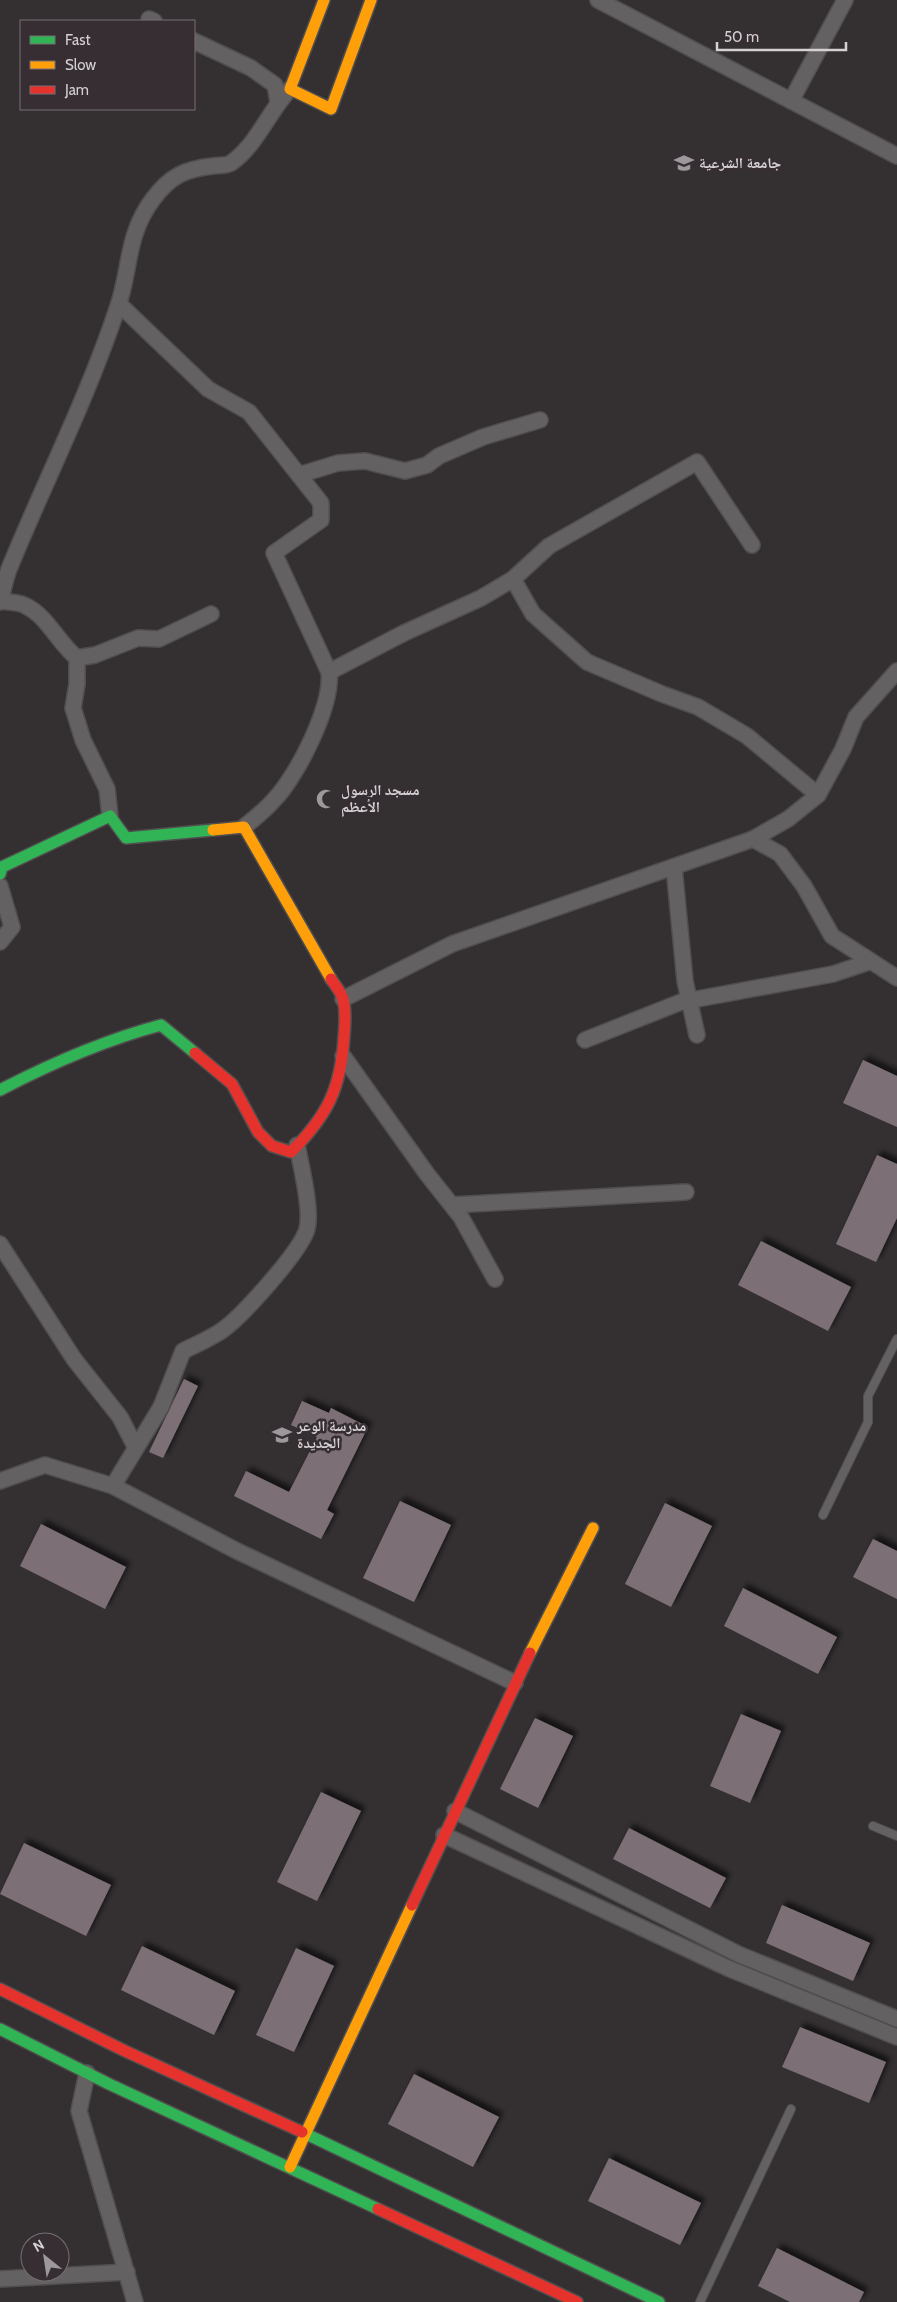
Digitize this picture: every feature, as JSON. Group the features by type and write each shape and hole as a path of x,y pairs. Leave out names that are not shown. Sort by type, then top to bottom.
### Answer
{"street":[{"path":"211,614 159,638 138,638 94,655 77,658 65,648 42,618 24,605 0,602 8,571 76,417 119,304 128,254 134,236 151,201 160,190 177,176 192,168 230,164 251,143 278,102 290,89 324,0"},
{"path":"290,89 331,109 371,0"},
{"path":"598,0 897,156"},
{"path":"790,101 845,0"},
{"path":"195,40 251,68 275,85 278,102"},
{"path":"77,658 77,684 73,708 83,740 107,789 110,816 126,838 244,827 274,800 301,762 318,724 331,685 329,672 274,553 321,520 321,503 249,412 208,389 119,304"},
{"path":"299,475 338,463 365,461 405,471 428,465 439,456 483,437 540,420"},
{"path":"329,672 404,632 481,598 513,579 550,546 697,462 752,544"},
{"path":"513,579 532,614 587,662 698,707 747,736 818,795"},
{"path":"343,999 452,944 753,839 788,819 818,795 843,748 856,717 897,671"},
{"path":"0,874 2,867 110,816"},
{"path":"0,1090 53,1063 128,1034 161,1025 232,1084 258,1132 272,1146 291,1152 314,1129 332,1096 342,1068 345,1025 343,999 244,827"},
{"path":"753,839 780,854 804,886 832,936 869,962 897,978"},
{"path":"674,867 684,981 697,1035"},
{"path":"0,886 12,927 0,942"},
{"path":"585,1040 690,1000 833,974 869,962"},
{"path":"343,1056 461,1217 496,1279"},
{"path":"113,1486 161,1407 183,1351 222,1330 241,1315 289,1258 307,1229 307,1204 297,1145"},
{"path":"452,1205 686,1192"},
{"path":"0,1244 74,1359 120,1417 136,1448"},
{"path":"0,1481 46,1466 113,1486 246,1556 515,1683"},
{"path":"290,2167 515,1683 594,1528"},
{"path":"455,1811 738,1954 897,2019"},
{"path":"444,1835 730,1969 897,2037"},
{"path":"0,1989 125,2051 306,2133 659,2302"},
{"path":"0,2029 87,2073 576,2302"},
{"path":"87,2073 79,2111 135,2302"},
{"path":"0,2279 127,2272"}],"lane":[{"path":"823,1515 868,1422 868,1396 897,1339"},
{"path":"874,1826 897,1836"},
{"path":"700,2302 791,2109"}],"building":[{"path":"863,1060 897,1076 897,1127 843,1103"},
{"path":"877,1155 897,1164 897,1218 876,1262 836,1244"},
{"path":"761,1241 851,1287 828,1331 738,1285"},
{"path":"184,1379 198,1386 163,1458 149,1452"},
{"path":"302,1401 329,1413 331,1408 368,1427 327,1510 334,1514 321,1539 234,1496 246,1471 289,1492 317,1437 291,1425"},
{"path":"400,1501 451,1525 414,1602 363,1578"},
{"path":"665,1503 712,1526 671,1607 625,1584"},
{"path":"41,1524 126,1567 105,1609 20,1566"},
{"path":"873,1539 897,1551 897,1599 853,1577"},
{"path":"743,1588 837,1637 818,1674 724,1626"},
{"path":"741,1714 781,1731 750,1803 710,1786"},
{"path":"535,1718 573,1736 538,1808 500,1789"},
{"path":"321,1792 361,1811 317,1901 277,1882"},
{"path":"629,1828 726,1878 710,1908 613,1859"},
{"path":"24,1843 111,1885 86,1936 0,1894"},
{"path":"782,1905 870,1943 853,1981 766,1943"},
{"path":"142,1946 235,1991 214,2035 121,1990"},
{"path":"296,1948 334,1966 294,2052 256,2035"},
{"path":"800,2027 886,2062 869,2103 782,2067"},
{"path":"414,2074 499,2117 473,2167 388,2124"},
{"path":"609,2158 701,2203 680,2245 588,2201"},
{"path":"777,2248 864,2292 859,2302 790,2302 758,2286"}],"traffic: fast":[{"path":"0,874 2,867 110,816 126,838 213,830"},
{"path":"0,1090 79,1053 161,1025 195,1053"},
{"path":"0,2029 109,2084 378,2209"},
{"path":"302,2132 659,2302"}],"traffic: slow":[{"path":"324,0 290,89 331,109 371,0"},
{"path":"213,830 244,827 331,979"},
{"path":"530,1653 593,1528"},
{"path":"290,2167 412,1905"}],"traffic: jam":[{"path":"195,1053 232,1084 258,1132 272,1146 291,1152 323,1114 340,1072 345,1008 342,996 331,979"},
{"path":"412,1905 530,1653"},
{"path":"0,1989 125,2051 302,2132"},
{"path":"378,2209 577,2302"}],"place":[{"name":"جامعة الشرعية","path":"684,163"},
{"name":"مسجد الرسول الأعظم","path":"326,799"},
{"name":"مدرسة الوعر الجديدة","path":"282,1435"}]}
